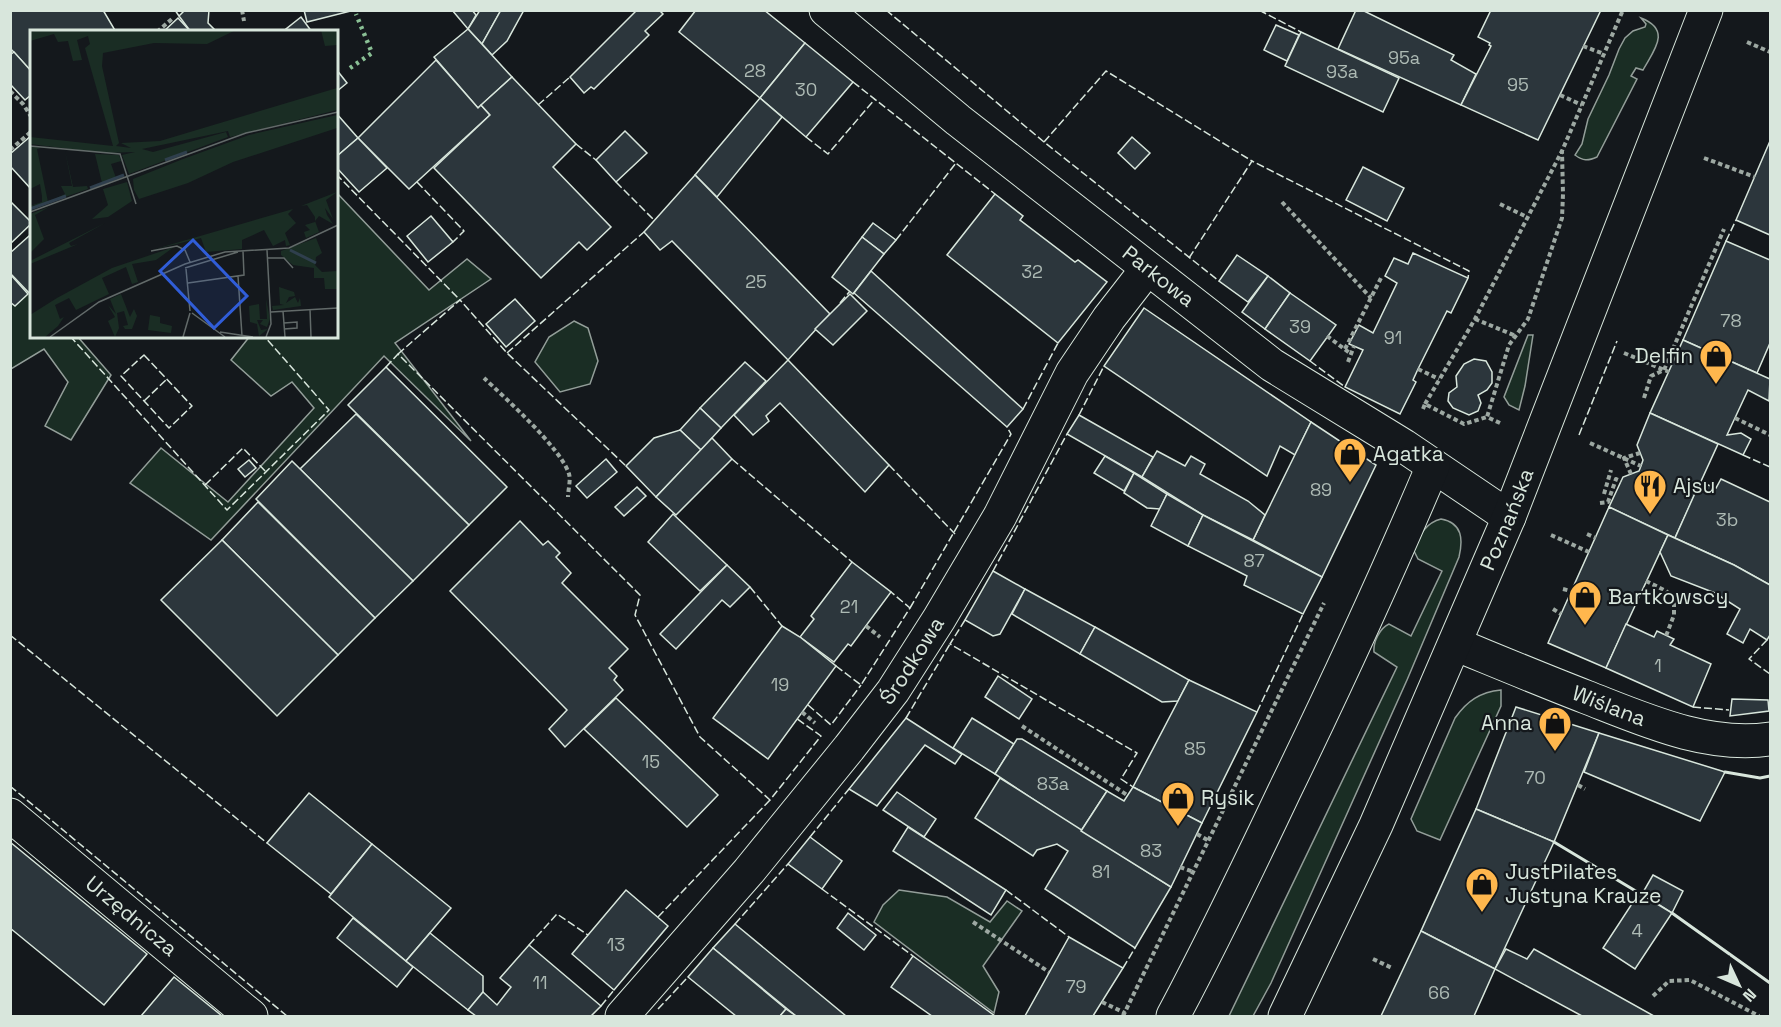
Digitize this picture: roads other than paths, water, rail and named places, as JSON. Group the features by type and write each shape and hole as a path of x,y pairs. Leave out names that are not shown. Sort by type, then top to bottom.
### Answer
{"street":[{"name":"Parkowa","path":"826,10 958,120 1272,365 1404,446 1509,517"},
{"name":"Poznańska","path":"1285,1017 1376,825 1509,517 1706,10"},
{"name":"Środkowa","path":"622,1017 749,871 892,691 939,619 1000,516 1071,372 1147,268"},
{"path":"1173,1017 1203,960 1334,689 1388,572 1433,466"},
{"name":"Wiślana","path":"1455,644 1656,724 1709,739 1727,741 1770,739"},
{"name":"Urzędnicza","path":"10,815 251,1017"}],"place":[{"name":"Delfin","path":"1716,385"},
{"name":"Agatka","path":"1350,483"},
{"name":"Ajsu","path":"1650,515"},
{"name":"Bartkowscy","path":"1585,626"},
{"name":"Anna","path":"1555,752"},
{"name":"Rysik","path":"1178,827"},
{"name":"JustPilates Justyna Krauze","path":"1482,913"}]}
